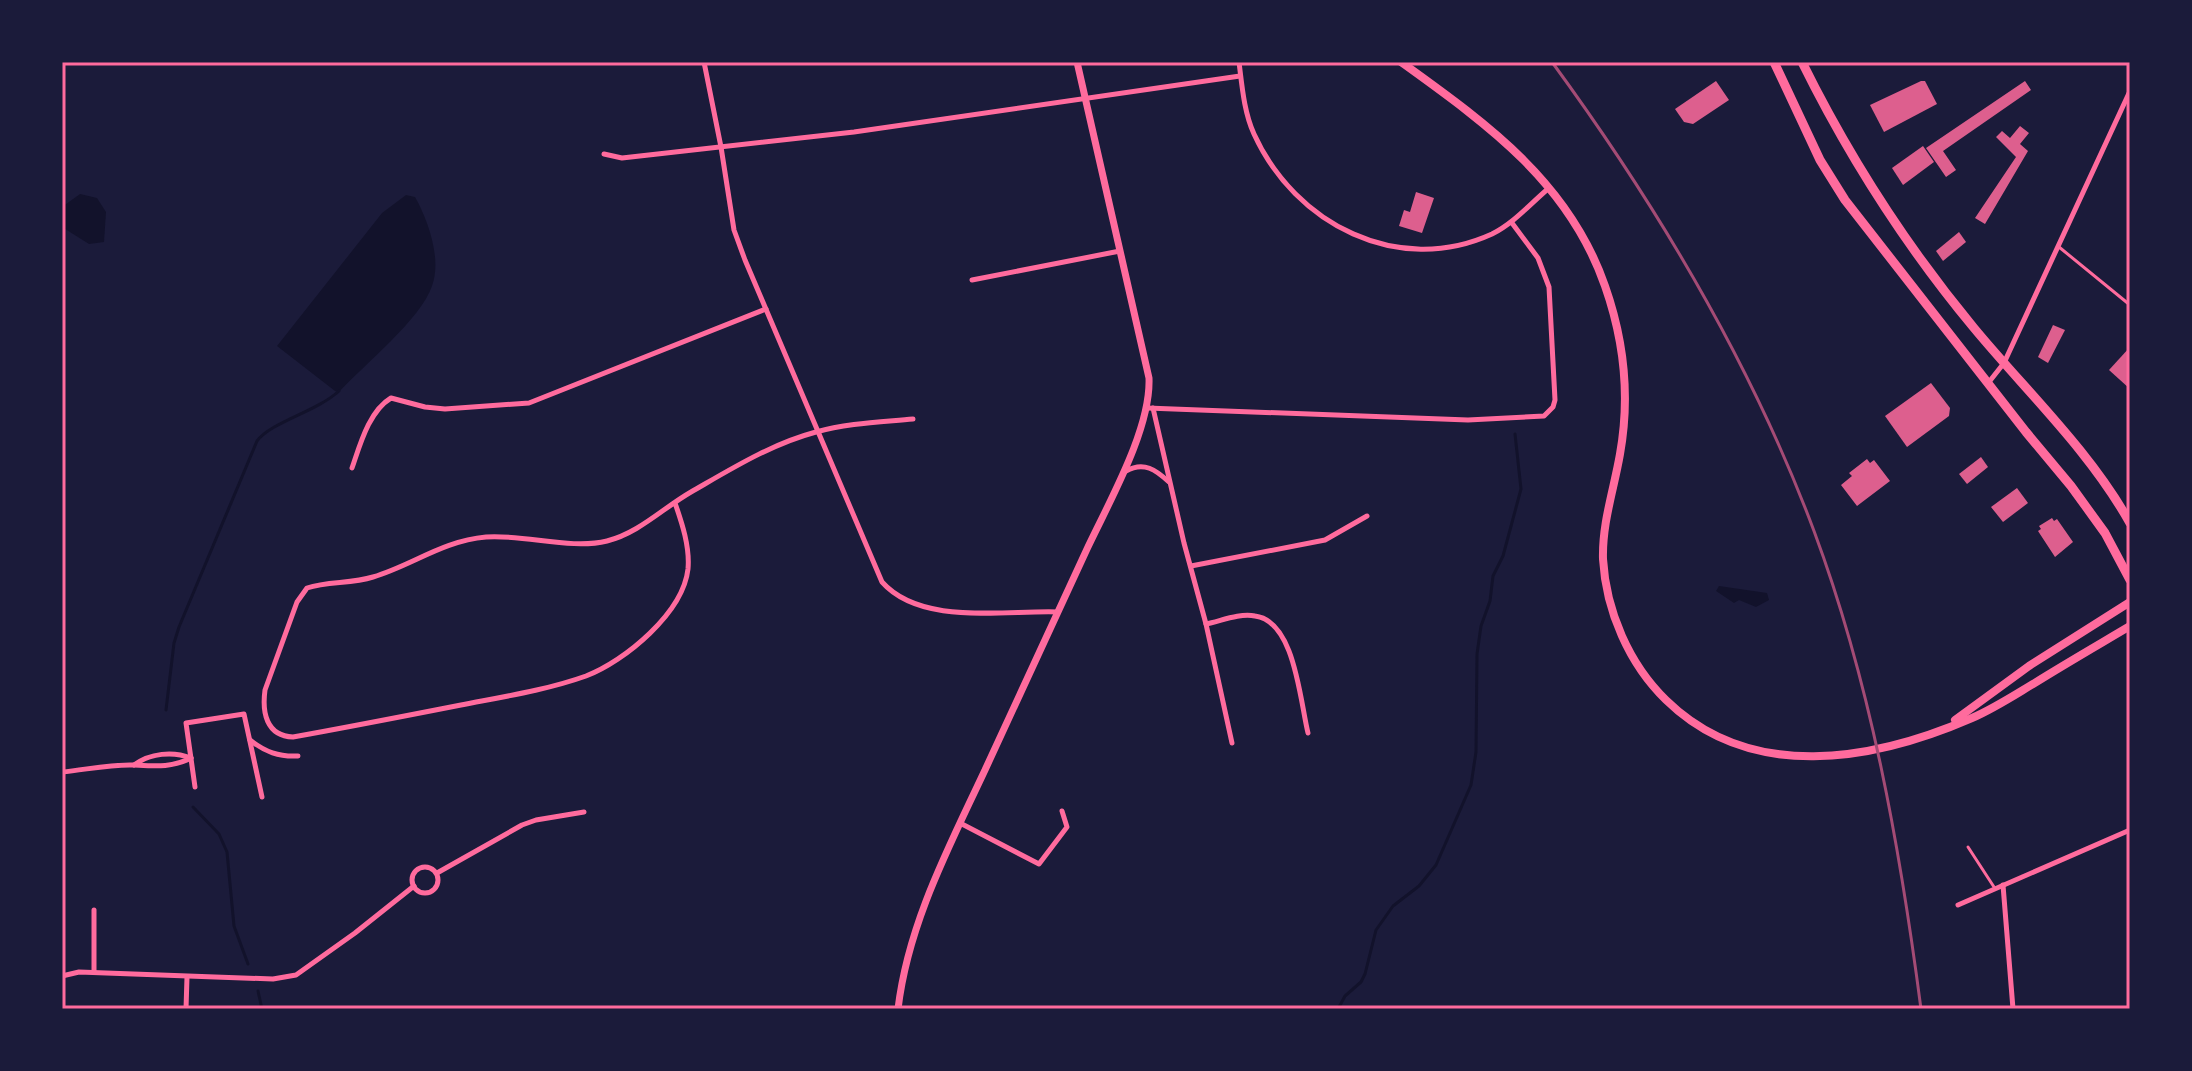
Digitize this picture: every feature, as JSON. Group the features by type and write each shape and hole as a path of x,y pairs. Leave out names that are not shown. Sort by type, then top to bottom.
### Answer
{"highway":[{"path":"1774,62 1805,130 1835,185 2091,512 2130,580"},
{"path":"1802,62 1851,154 1896,227 2004,363 2094,465 2130,523"}],"main road":[{"path":"1401,62 1514,148 1549,188 1583,237 1595,262 1612,308 1625,390 1623,430 1605,522 1603,558 1613,611 1626,646 1658,692 1703,729 1761,753 1837,756 1886,747 1973,718 2130,626"},
{"path":"1944,728 2029,666 2130,602"}],"street":[{"path":"704,62 734,230 882,582 900,598 923,608 943,611 1058,612"},
{"path":"1077,62 1149,378 1150,408 1206,624 1232,743"},
{"path":"1239,62 1249,118 1267,159 1308,207 1368,242 1423,250 1480,238 1512,223 1549,188"},
{"path":"604,154 622,158 854,132 1240,76"},
{"path":"1988,383 2004,363 2130,91"},
{"path":"1150,408 1468,420 1544,416 1555,400 1549,287 1538,258 1512,223"},
{"path":"972,280 1120,251"},
{"path":"352,468 372,420 382,403 391,398 445,409 529,403 766,309"},
{"path":"898,1009 905,962 917,922 1150,408"},
{"path":"675,503 686,544 688,568 684,584 653,630 608,665 569,681 505,696 293,737 279,735 268,722 263,705 265,690 297,602 307,588 375,577 434,549 462,540 517,537 596,543 610,540 630,532 675,503 748,460 787,441 818,431 913,419"},
{"path":"1122,474 1146,466 1171,484"},
{"path":"1191,566 1325,540 1367,516"},
{"path":"1206,624 1240,616 1255,616 1276,625 1287,642 1308,733"},
{"path":"195,787 186,723 244,714 262,797"},
{"path":"249,740 273,754 298,756"},
{"path":"134,765 145,757 164,754 180,753 191,758"},
{"path":"62,772 134,765 148,768 181,763 191,758"},
{"path":"960,823 1039,864 1067,827 1062,811"},
{"path":"437,873 522,825 584,812"},
{"path":"1958,905 2130,830"},
{"path":"426,866 437,873 439,880 432,891 425,893 414,886 414,873 419,868 426,866"},
{"path":"2003,885 2013,1009"},
{"path":"62,976 79,972 273,979 296,975 414,886"},
{"path":"94,910 94,972"},
{"path":"186,1009 187,977"}],"lane":[{"path":"2058,247 2130,305"},
{"path":"1968,847 1995,889"}],"shaded area":[{"path":"80,194 97,198 106,212 104,242 89,244 62,227 62,207"},
{"path":"406,195 415,197 432,240 435,275 432,286 404,327 339,392 335,391 277,346 382,213"},
{"path":"1719,586 1767,593 1769,600 1756,607 1739,600 1734,603 1716,591"}],"building":[{"path":"1716,81 1729,100 1693,124 1684,122 1675,109"},
{"path":"1925,81 1937,104 1884,132 1870,105"},
{"path":"2025,81 2031,90 1943,151 1956,170 1946,177 1926,148"},
{"path":"2020,126 2029,133 2020,144 2028,151 1985,224 1975,218 2016,157 1996,137 2002,131 2010,138"},
{"path":"1923,146 1934,162 1903,185 1892,168"},
{"path":"1416,192 1434,198 1422,233 1399,226 1404,210 1410,212"},
{"path":"1959,232 1966,242 1943,261 1936,251"},
{"path":"2053,325 2065,330 2048,363 2038,357"},
{"path":"2130,347 2130,389 2109,370"},
{"path":"1931,383 1950,408 1949,416 1907,447 1885,416"},
{"path":"1981,457 1988,467 1967,484 1959,474"},
{"path":"1867,459 1870,463 1874,460 1890,481 1857,506 1841,485 1852,476 1849,473"},
{"path":"2017,488 2028,503 2003,522 1991,507"},
{"path":"2052,518 2054,521 2057,519 2073,542 2055,557 2038,531 2041,529 2039,526"}],"waterway":[{"path":"166,710 174,643 179,627 257,441 272,428 339,391"},
{"path":"1338,1009 1365,974 1376,930 1393,906 1419,886 1436,865 1471,785 1476,752 1477,654 1481,626 1490,601 1493,576 1503,556 1521,489 1515,434"},
{"path":"193,807 219,834 227,852 234,926 248,964"},
{"path":"258,991 262,1009"}],"railway":[{"path":"1552,62 1629,173 1699,288 1761,407 1814,531 1852,648 1881,767 1921,1009"}]}
